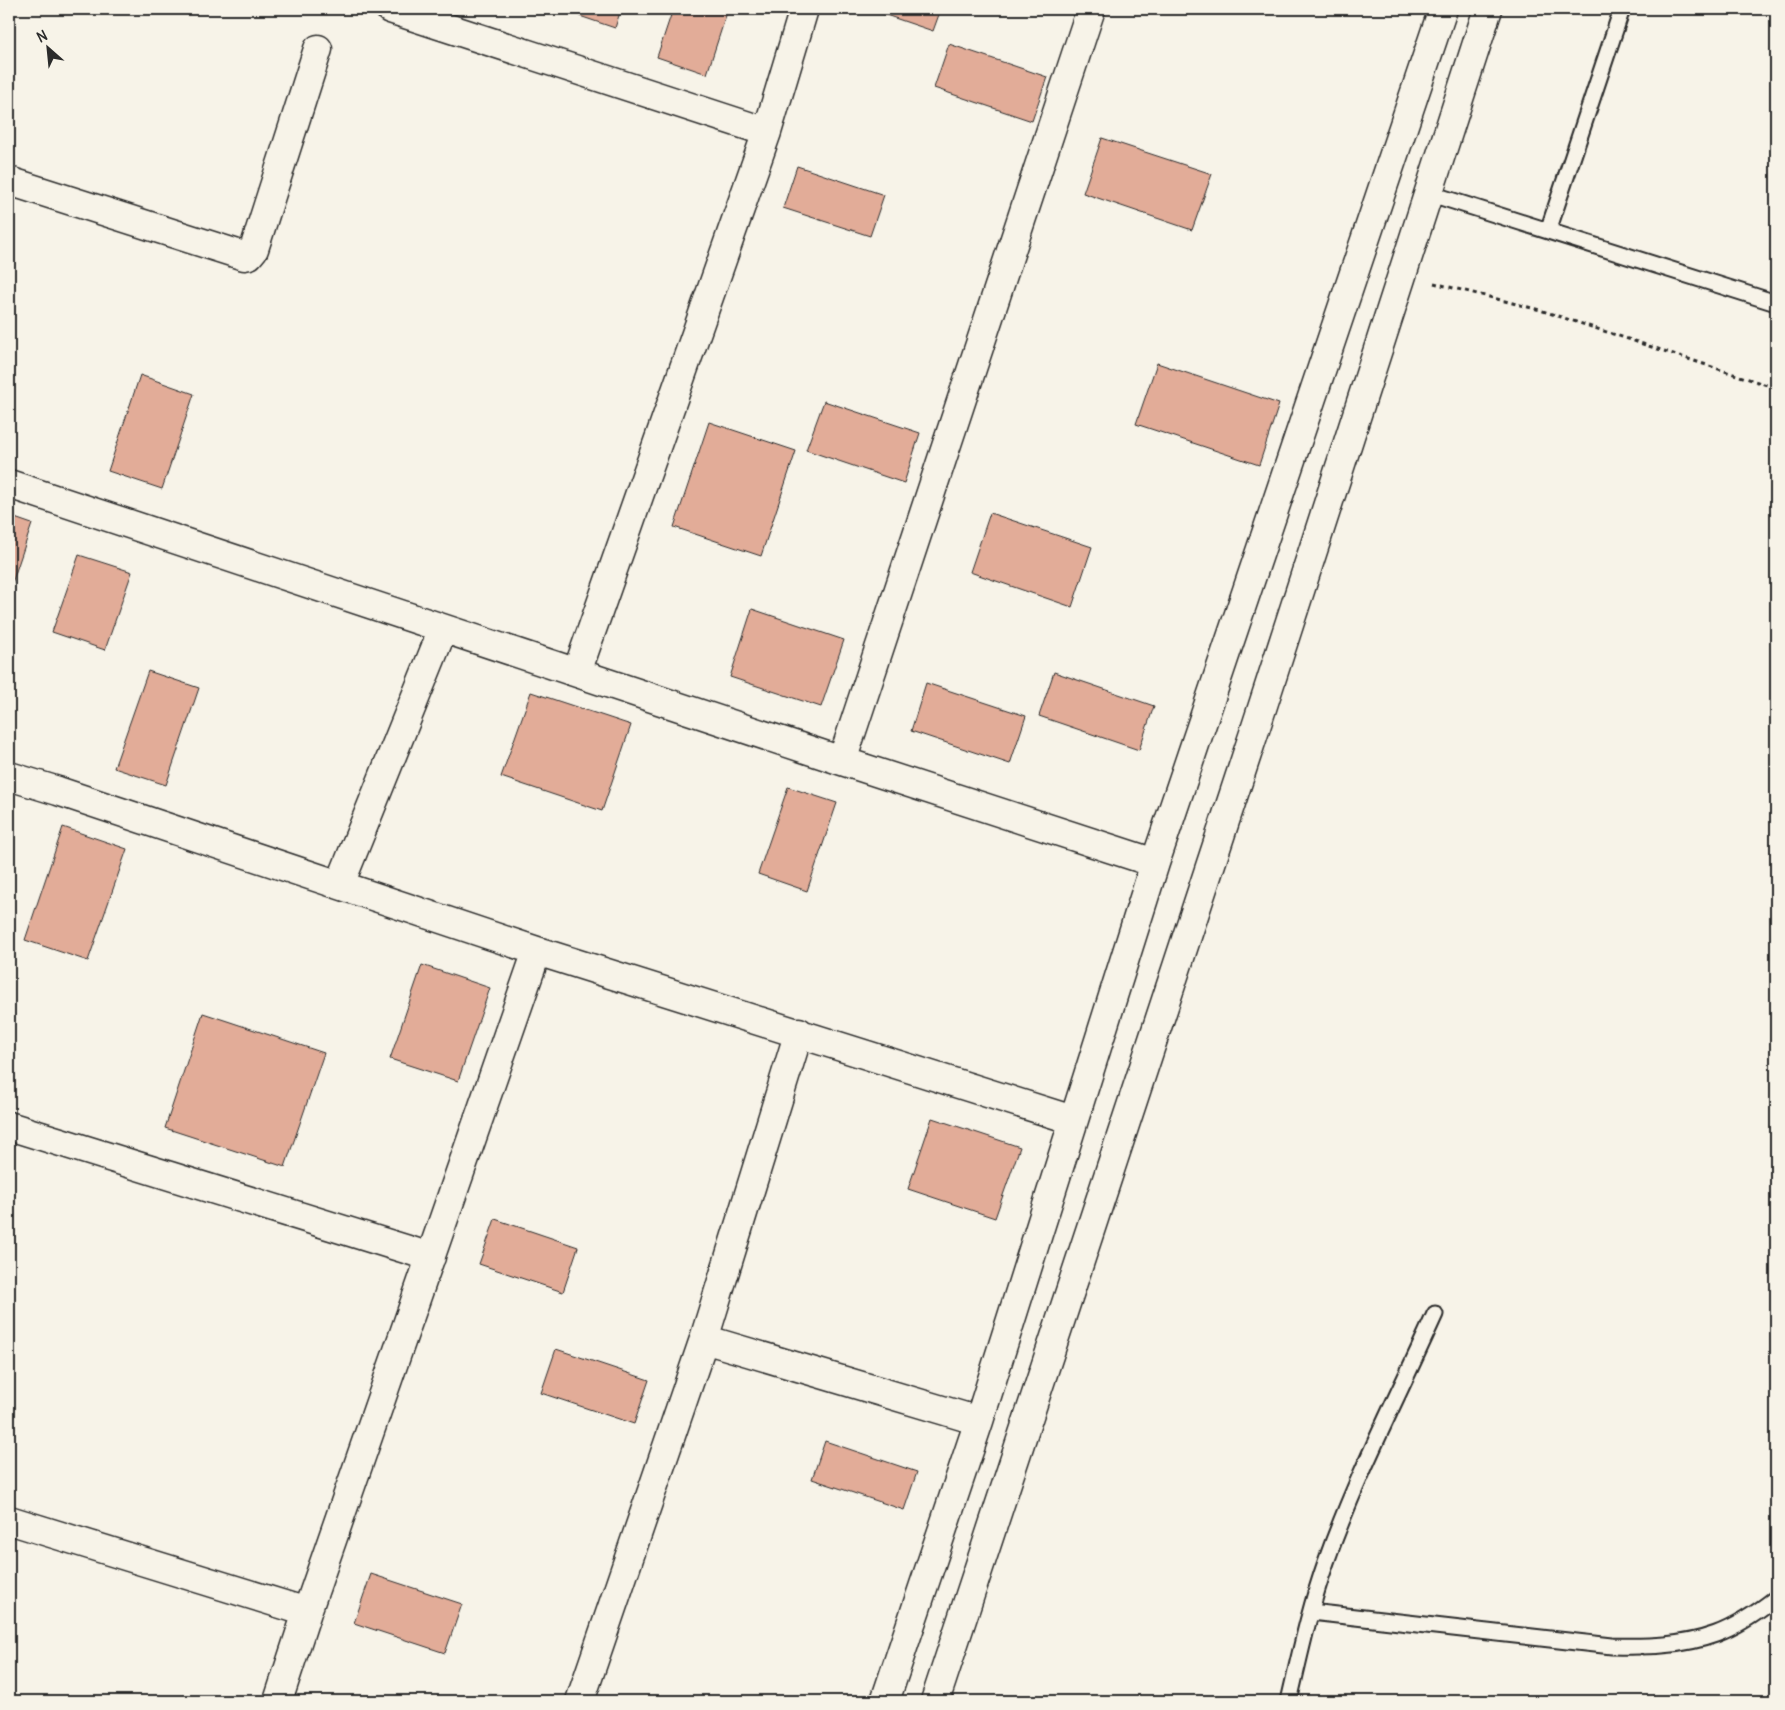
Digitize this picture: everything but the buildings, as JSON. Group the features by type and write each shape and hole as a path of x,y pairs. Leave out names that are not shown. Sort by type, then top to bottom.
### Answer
{"street":[{"path":"390,9 768,132"},
{"path":"576,672 768,132 804,9"},
{"path":"842,761 1091,9"},
{"path":"885,1701 979,1421 1072,1120 1155,863 1443,9"},
{"path":"935,1701 1254,733 1488,9"},
{"path":"9,181 247,256 254,249 318,49"},
{"path":"9,484 1155,863"},
{"path":"340,884 443,629"},
{"path":"9,776 58,790 537,951 799,1032 1072,1120"},
{"path":"278,1701 306,1612 537,951"},
{"path":"580,1701 704,1339 799,1032"},
{"path":"9,1126 431,1257"},
{"path":"704,1339 979,1421"},
{"path":"9,1520 306,1612"}],"lane":[{"path":"1548,231 1622,9"},
{"path":"1428,193 1776,303"},
{"path":"1290,1701 1311,1612 1326,1562 1351,1498 1435,1314"},
{"path":"1311,1612 1612,1646 1642,1647 1670,1645 1717,1634 1755,1614 1776,1598"}],"path":[{"path":"1402,274 1540,310 1776,388"}]}
